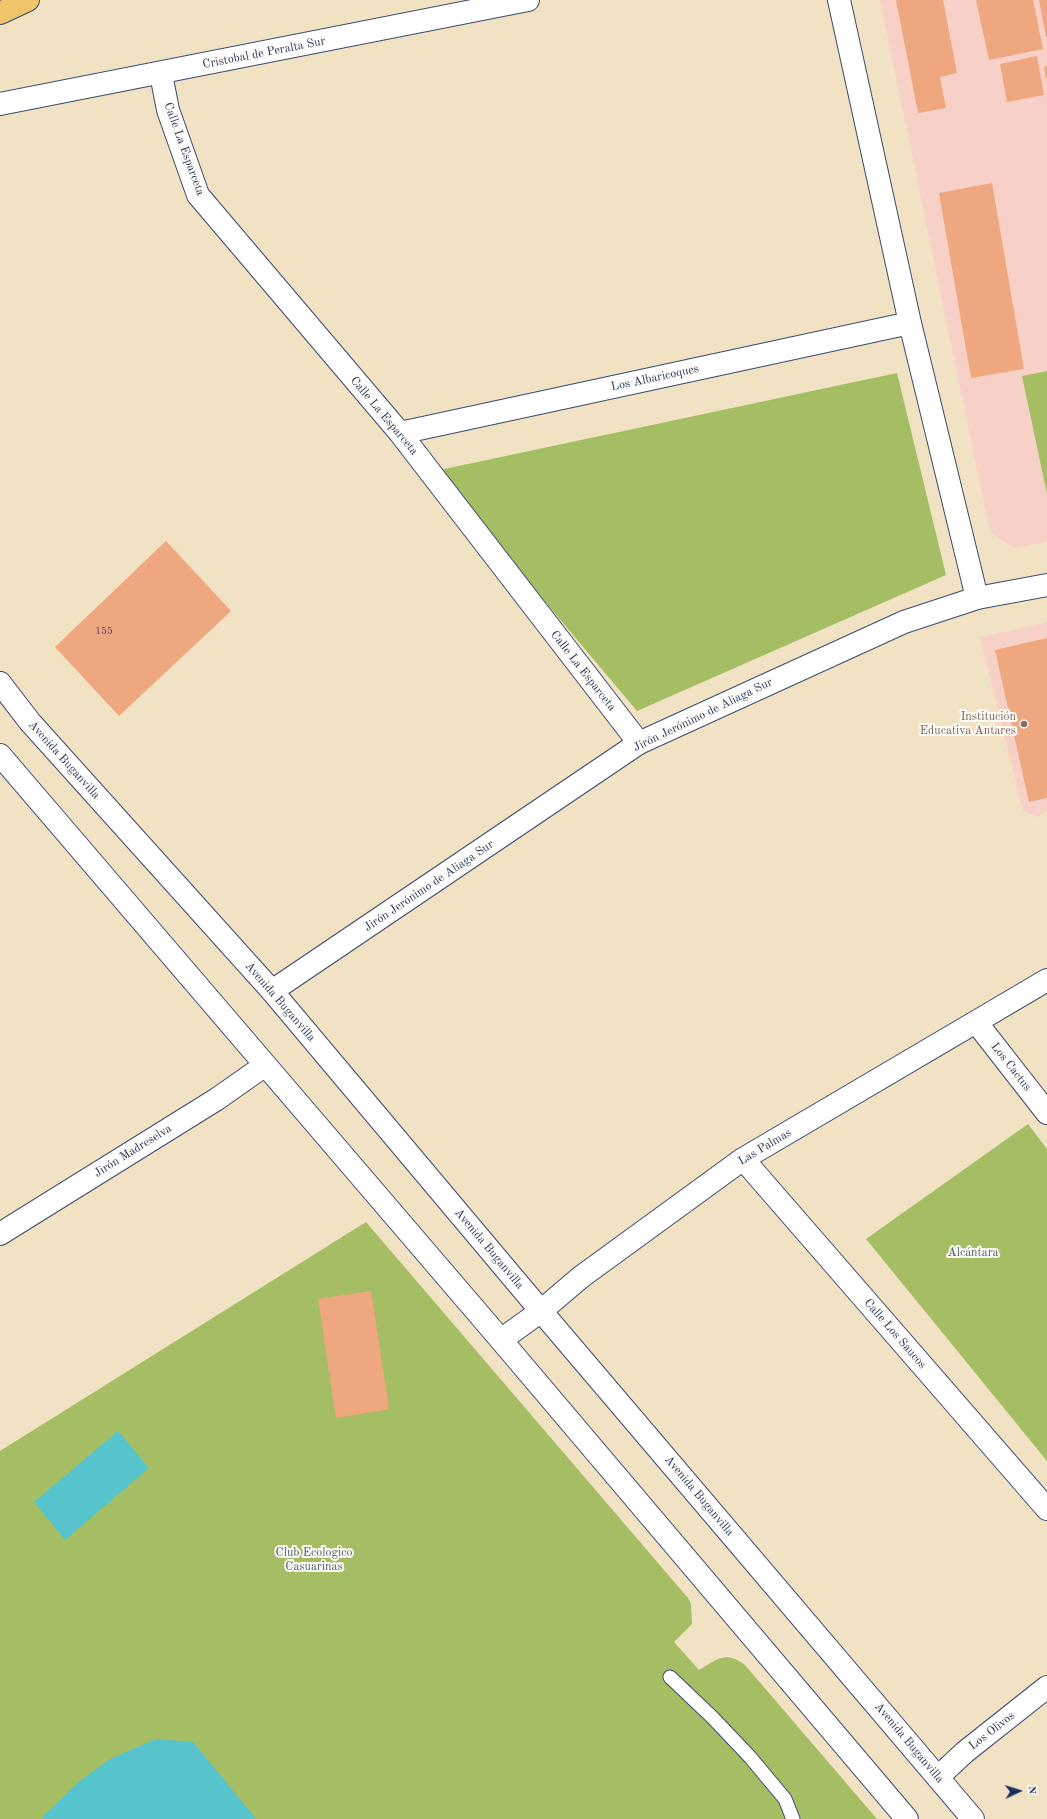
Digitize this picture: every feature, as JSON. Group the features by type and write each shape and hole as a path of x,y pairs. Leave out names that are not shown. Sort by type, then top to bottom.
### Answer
{"highway":[{"path":"0,13 28,0"}],"street":[{"name":"Cristobal de Peralta Sur","path":"0,104 161,74 528,0"},
{"path":"839,0 910,323 977,598"},
{"name":"Calle La Esparceta","path":"161,74 168,110 198,195 400,433 639,743"},
{"name":"Los Albaricoques","path":"400,433 910,323"},
{"name":"Jirón Jerónimo de Aliaga Sur","path":"272,991 639,743 904,622 977,598 1047,585"},
{"name":"Avenida Buganvilla","path":"0,683 36,728 272,991 541,1311 973,1819"},
{"path":"0,755 264,1066 501,1340 907,1819"},
{"name":"Las Palmas","path":"501,1340 541,1311 581,1277 743,1159 1047,980"},
{"name":"Los Cactus","path":"976,1022 1047,1113"},
{"name":"Jirón Madreselva","path":"0,1234 217,1099 264,1066"},
{"name":"Calle Los Saucos","path":"743,1159 1047,1508"},
{"name":"Los Olivos","path":"938,1777 965,1752 1047,1687"}],"lane":[{"path":"670,1677 713,1718 750,1757 785,1799 793,1819"}],"shaded area":[{"path":"880,0 1047,0 1047,542 1014,548 990,532"},
{"name":"Institución Educativa Antares","path":"1047,623 1047,811 1038,817 1023,811 980,637"}],"green space":[{"path":"1047,371 1047,494 1022,376"},
{"path":"897,373 946,575 637,711 435,471"},
{"name":"Alcántara","path":"1028,1124 1047,1149 1047,1461 866,1239"},
{"name":"Club Ecologico Casuarinas","path":"366,1222 688,1598 691,1604 692,1624 674,1642 699,1670 716,1660 726,1657 738,1660 745,1665 877,1819 0,1819 0,1451"}],"water":[{"path":"118,1431 149,1468 65,1540 34,1502"},
{"path":"156,1739 193,1742 256,1819 43,1819 42,1817 80,1781 110,1759"}],"building":[{"path":"896,0 943,0 957,73 940,77 946,108 918,113"},
{"path":"976,0 1033,0 1043,49 989,60"},
{"path":"1039,0 1047,0 1047,37 1046,37"},
{"path":"1037,56 1044,95 1007,102 1000,64"},
{"path":"1047,66 1047,79 1046,79 1044,67"},
{"path":"992,183 1024,369 971,378 939,193"},
{"path":"166,541 231,611 119,716 55,647"},
{"name":"Institución Educativa Antares","path":"1047,638 1047,798 1029,802 995,650"},
{"path":"371,1291 389,1409 336,1418 318,1299"}],"place":[{"name":"Institución Educativa Antares","path":"1024,724"}]}
